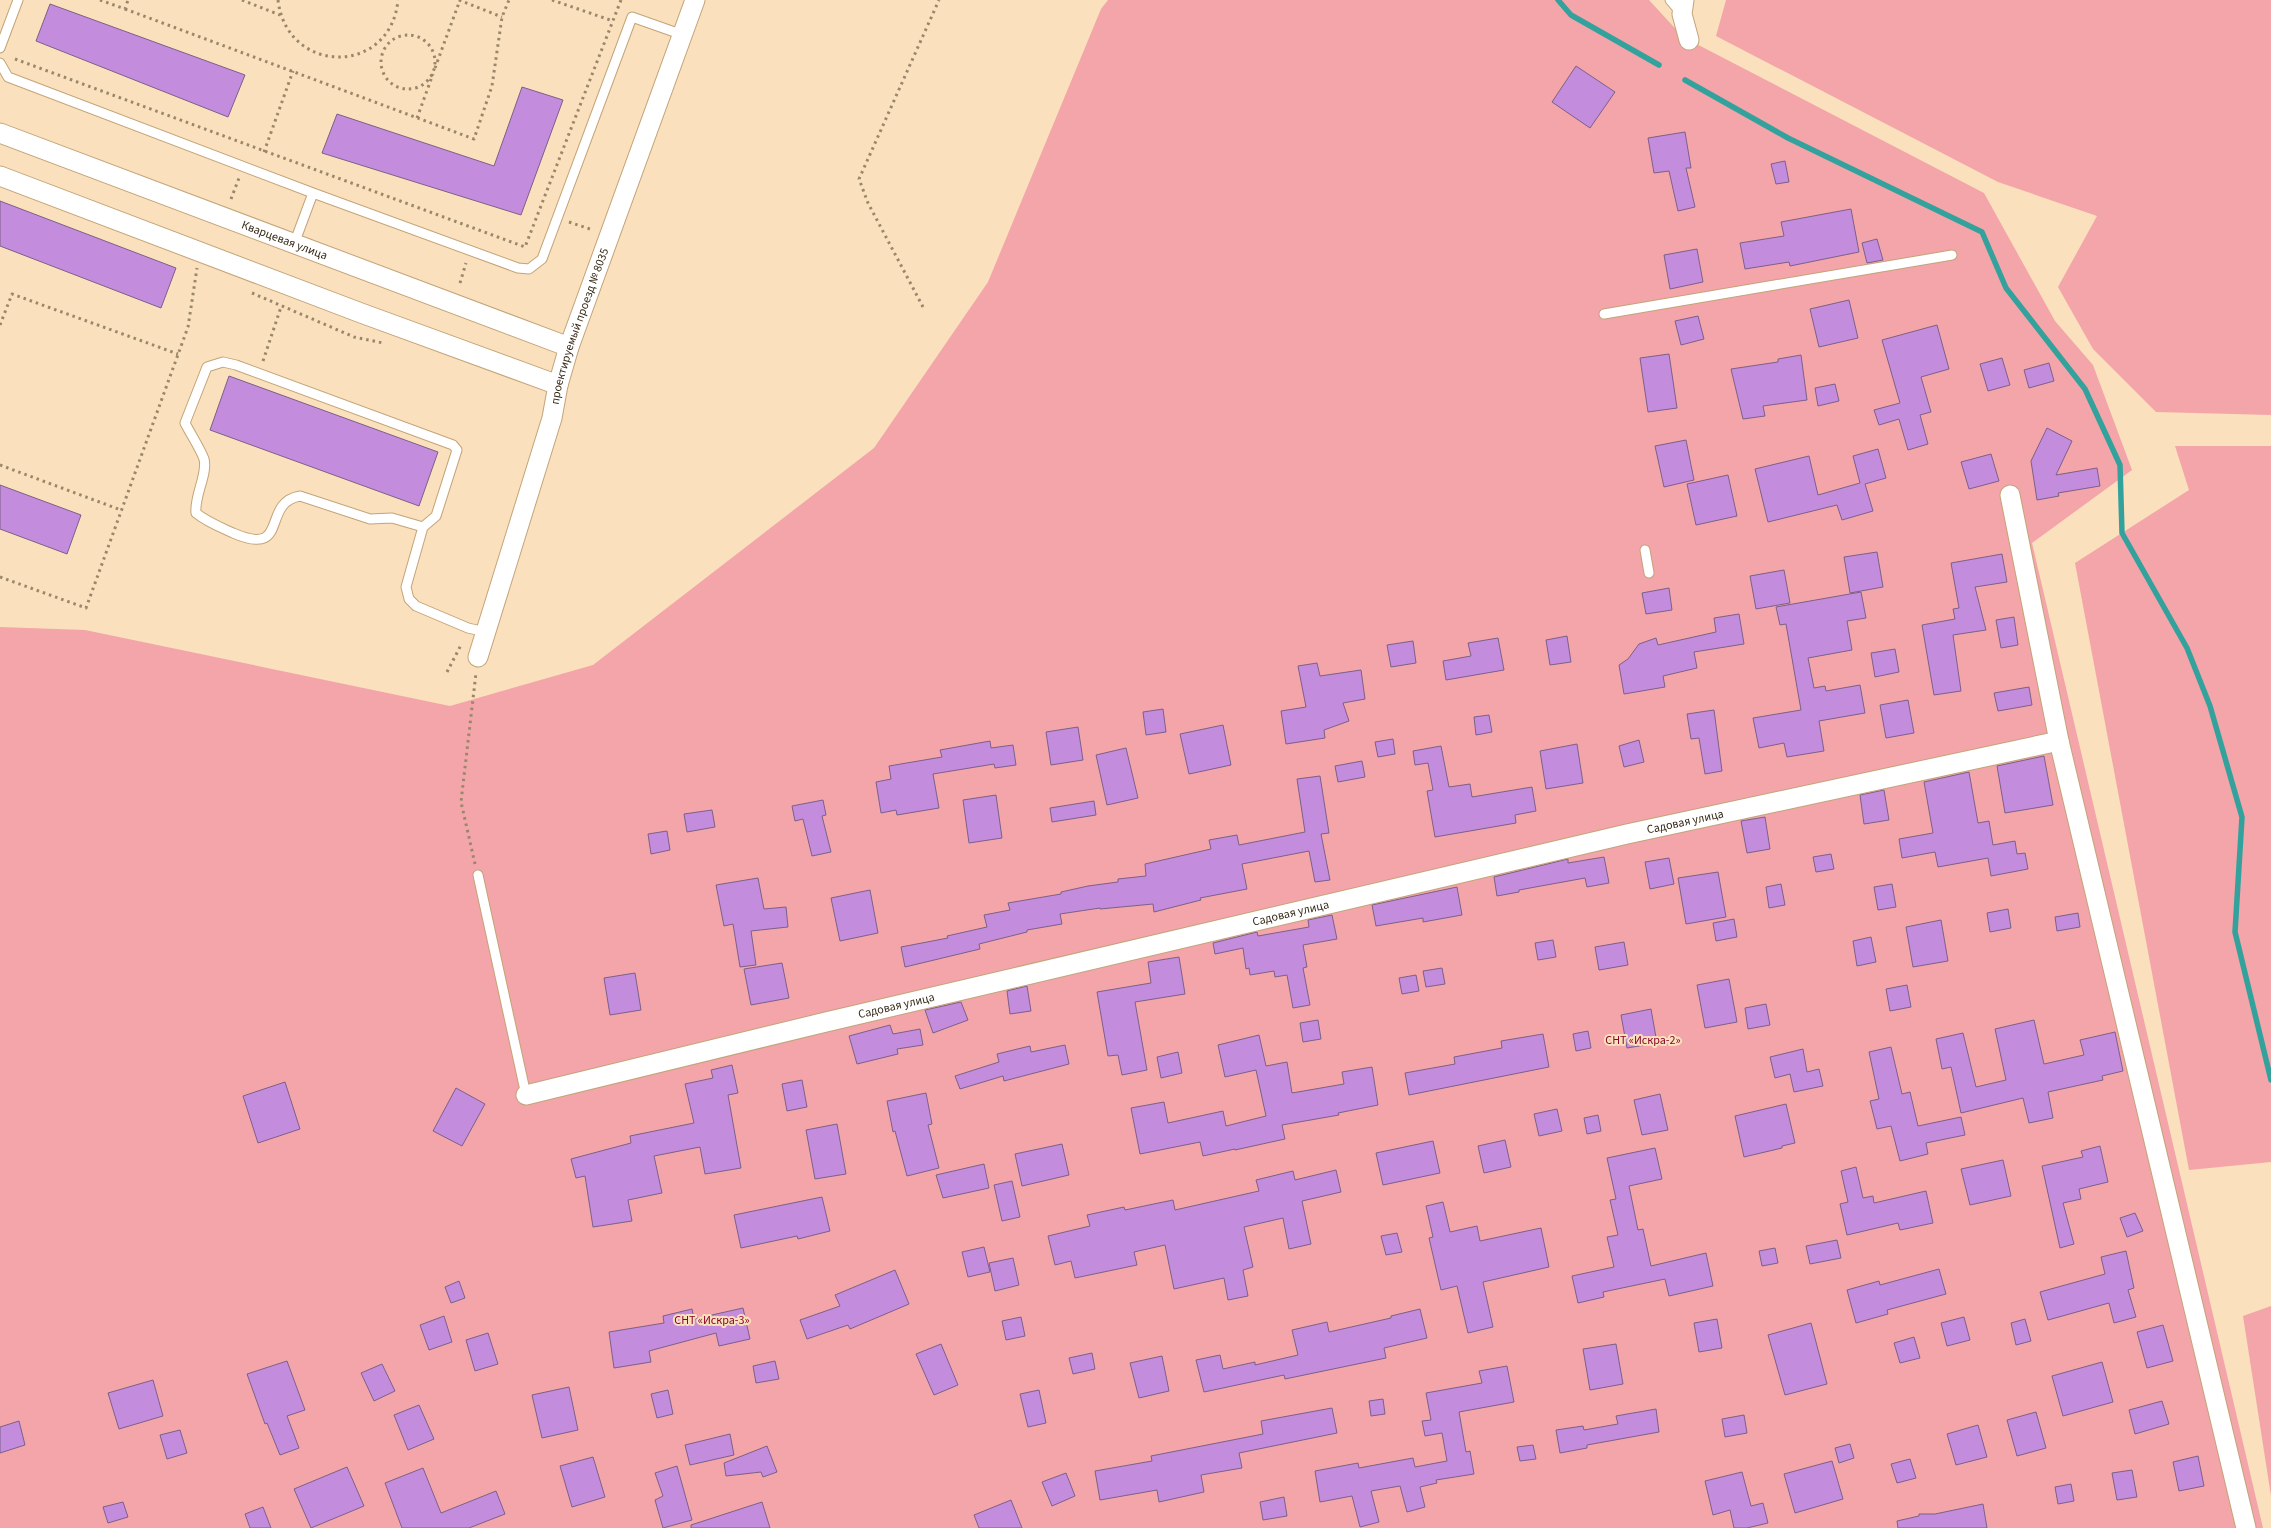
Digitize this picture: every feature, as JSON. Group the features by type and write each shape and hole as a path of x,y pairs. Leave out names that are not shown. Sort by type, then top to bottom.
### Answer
{"street":[{"name":"проектируемый проезд № 8035","path":"478,657 477,630 552,418 558,384 569,347 695,0"},
{"path":"1683,7 1689,40"},
{"name":"Кварцевая улица","path":"0,133 569,347"},
{"path":"0,176 361,313 558,384"},
{"path":"2010,495 2058,741 2246,1528"},
{"name":"Садовая улица","path":"526,1094 1627,834 2058,741"}],"lane":[{"path":"0,48 18,0"},
{"path":"1670,0 1683,7"},
{"path":"0,63 8,77 313,193 518,268 529,269 542,259 632,17 683,35"},
{"path":"294,244 313,193"},
{"path":"1604,314 1952,255"},
{"path":"423,527 392,518 370,518 300,496 289,498 282,505 268,536 261,541 250,540 204,520 196,513 195,502 203,474 204,459 186,423 207,367 223,362 258,373 452,445 457,450 436,516 423,527 406,587 409,600 416,606 477,630"},
{"path":"1645,550 1649,573"},
{"path":"478,875 526,1094"}],"path":[{"path":"100,0 474,139 492,86 502,17 509,0"},
{"path":"125,9 128,0"},
{"path":"242,0 280,16"},
{"path":"278,0 280,16 287,30 298,42 310,51 325,56 341,57 371,48 382,38 395,17 398,0"},
{"path":"417,118 460,0 502,17"},
{"path":"552,0 563,2 613,22"},
{"path":"12,53 16,61 525,247 621,0"},
{"path":"923,306 868,203 859,179 939,0"},
{"path":"403,35 414,35 423,39 430,47 434,57 431,78 420,86 413,88 402,88 392,84 385,76 381,66 382,52 388,43 403,35"},
{"path":"382,38 388,43"},
{"path":"264,152 293,72"},
{"path":"0,577 86,608 188,328 197,265 204,268"},
{"path":"246,290 281,307 354,337 388,344"},
{"path":"0,325 12,294 178,354"},
{"path":"258,373 281,307"},
{"path":"0,465 121,510"},
{"path":"447,672 477,630"},
{"path":"478,657 461,802 478,875"}],"green space":[{"path":"1108,0 1649,0 1683,37 1984,193 2055,321 2093,365 2132,470 2032,543 2263,1528 0,1528 0,627 85,630 450,706 593,665 874,448 988,282 1101,9"},
{"path":"1726,0 2271,0 2271,415 2156,412 2093,349 2058,287 2097,216 1998,182 1716,36"},
{"path":"2175,446 2271,446 2271,1162 2189,1170 2075,563 2189,490"},
{"path":"2271,1306 2271,1496 2243,1316"}],"building":[{"path":"50,4 245,75 228,117 36,41"},
{"path":"1576,66 1615,92 1590,128 1552,102"},
{"path":"522,87 563,100 521,215 322,153 337,114 494,166"},
{"path":"1685,132 1691,168 1686,168 1695,207 1678,211 1669,171 1654,173 1648,138"},
{"path":"1785,161 1789,182 1776,184 1771,164"},
{"path":"0,201 176,268 161,308 0,246"},
{"path":"1851,209 1859,252 1790,266 1789,262 1745,269 1740,243 1784,236 1781,222"},
{"path":"1877,239 1883,260 1867,263 1862,243"},
{"path":"1697,249 1703,282 1670,289 1664,255"},
{"path":"1849,300 1858,338 1819,347 1810,309"},
{"path":"1698,316 1704,339 1681,345 1675,321"},
{"path":"1937,325 1949,369 1921,377 1931,412 1920,415 1928,444 1908,450 1899,419 1879,425 1874,410 1900,403 1882,340"},
{"path":"1669,354 1677,408 1648,412 1640,358"},
{"path":"1801,355 1807,400 1763,406 1765,416 1743,419 1731,369 1778,362 1778,359"},
{"path":"2002,358 2010,385 1988,391 1980,364"},
{"path":"2049,363 2054,381 2029,388 2024,370"},
{"path":"229,376 438,452 419,506 210,430"},
{"path":"1835,384 1839,401 1818,406 1815,388"},
{"path":"2047,428 2072,441 2056,475 2097,468 2100,486 2058,493 2059,496 2037,500 2031,461"},
{"path":"1686,440 1694,480 1664,487 1655,446"},
{"path":"1878,449 1886,478 1865,484 1873,511 1842,520 1837,505 1768,522 1755,469 1809,456 1818,495 1860,483 1853,456"},
{"path":"1991,454 1999,481 1969,489 1961,462"},
{"path":"1728,475 1737,516 1696,525 1687,484"},
{"path":"0,485 81,515 67,554 0,529"},
{"path":"1877,552 1883,587 1850,593 1844,557"},
{"path":"2002,554 2007,582 1975,587 1986,630 1953,635 1961,691 1934,695 1922,625 1955,619 1953,609 1959,608 1951,563"},
{"path":"1784,570 1790,603 1756,609 1750,576"},
{"path":"1669,588 1672,610 1646,614 1642,593"},
{"path":"1861,592 1866,618 1847,621 1852,650 1808,658 1814,688 1825,686 1826,691 1860,685 1865,713 1819,721 1824,751 1787,757 1784,743 1759,748 1753,718 1801,710 1786,624 1780,625 1776,607"},
{"path":"1739,614 1744,644 1694,652 1697,668 1663,676 1665,687 1624,694 1619,665 1628,659 1639,644 1656,638 1658,645 1716,632 1714,618"},
{"path":"2014,617 2018,645 2001,648 1996,620"},
{"path":"1567,636 1571,662 1550,665 1546,640"},
{"path":"1498,638 1504,670 1446,680 1443,661 1471,656 1468,643"},
{"path":"1413,641 1416,663 1391,667 1387,645"},
{"path":"1895,649 1899,672 1875,677 1871,653"},
{"path":"1317,663 1320,676 1361,670 1365,699 1343,703 1349,721 1324,730 1325,738 1286,744 1281,711 1306,707 1298,666"},
{"path":"2029,687 2032,705 1998,711 1994,693"},
{"path":"1908,700 1914,733 1886,738 1880,705"},
{"path":"1163,709 1166,732 1146,735 1143,712"},
{"path":"1714,710 1722,771 1705,774 1699,738 1691,739 1687,714"},
{"path":"1489,715 1492,732 1476,735 1474,717"},
{"path":"1223,725 1231,765 1189,774 1180,734"},
{"path":"1078,727 1083,760 1051,765 1046,732"},
{"path":"1393,739 1395,754 1378,757 1375,742"},
{"path":"1639,740 1644,762 1624,767 1619,746"},
{"path":"990,741 991,748 1013,745 1016,765 995,768 994,764 933,774 939,808 897,815 896,810 881,813 876,782 891,779 889,766 942,757 940,750"},
{"path":"1577,744 1583,783 1546,789 1540,751"},
{"path":"1441,746 1449,787 1470,784 1472,797 1532,787 1536,811 1515,815 1516,823 1435,837 1427,791 1433,790 1428,763 1415,765 1413,751"},
{"path":"1126,748 1138,798 1107,805 1096,755"},
{"path":"2044,756 2053,805 2005,813 1997,766"},
{"path":"1362,761 1365,777 1338,782 1335,766"},
{"path":"1969,772 1978,823 1989,821 1993,845 2015,841 2017,854 2025,853 2028,869 1991,876 1988,858 1938,867 1935,852 1902,858 1899,839 1933,833 1924,782"},
{"path":"1320,776 1329,833 1321,834 1330,880 1315,882 1309,851 1242,864 1247,889 1200,898 1201,900 1154,912 1153,904 1100,908 1060,914 1062,924 1027,930 1027,932 979,944 980,949 905,967 901,947 948,938 947,936 987,927 984,915 1010,910 1008,903 1061,894 1061,892 1088,886 1118,882 1118,879 1146,876 1145,864 1211,849 1209,840 1237,835 1239,845 1305,832 1297,779"},
{"path":"1884,790 1889,820 1864,824 1860,795"},
{"path":"996,795 1002,838 969,843 963,800"},
{"path":"823,800 826,815 822,816 831,852 812,856 803,819 795,821 792,806"},
{"path":"1094,801 1096,815 1052,822 1050,808"},
{"path":"712,810 715,827 687,832 684,814"},
{"path":"1765,817 1770,849 1747,853 1741,821"},
{"path":"667,831 670,850 651,854 648,834"},
{"path":"1831,854 1834,869 1816,872 1813,857"},
{"path":"1604,857 1609,883 1587,887 1585,878 1497,896 1494,877 1568,859 1568,863"},
{"path":"1669,858 1674,884 1650,889 1645,862"},
{"path":"1718,872 1726,917 1686,924 1678,878"},
{"path":"758,878 764,909 786,907 788,927 751,931 756,965 740,967 733,924 724,926 716,885"},
{"path":"1781,884 1785,905 1769,908 1766,887"},
{"path":"1892,884 1896,907 1878,910 1874,887"},
{"path":"1457,887 1462,915 1423,922 1423,918 1376,926 1372,905"},
{"path":"870,890 878,933 840,941 831,898"},
{"path":"2008,909 2011,928 1990,932 1987,913"},
{"path":"2078,913 2080,927 2057,931 2055,917"},
{"path":"1332,915 1337,939 1303,945 1307,967 1303,968 1310,1005 1293,1008 1287,975 1275,977 1274,971 1250,975 1249,968 1246,969 1243,948 1215,954 1213,943 1257,932 1258,936 1309,927 1308,920"},
{"path":"1734,919 1737,937 1716,941 1713,923"},
{"path":"1941,920 1948,961 1913,967 1906,927"},
{"path":"1871,937 1876,962 1857,966 1853,941"},
{"path":"1553,940 1556,957 1538,960 1535,943"},
{"path":"1624,942 1628,965 1599,970 1595,947"},
{"path":"1179,957 1185,994 1135,1002 1147,1070 1122,1075 1118,1055 1108,1056 1097,992 1151,983 1148,962"},
{"path":"782,963 789,998 751,1005 744,969"},
{"path":"1442,968 1445,984 1426,987 1423,971"},
{"path":"635,973 641,1010 610,1015 604,978"},
{"path":"1416,975 1419,991 1402,994 1399,978"},
{"path":"1729,979 1737,1022 1705,1028 1697,985"},
{"path":"1907,985 1911,1007 1890,1011 1886,989"},
{"path":"1027,986 1031,1011 1010,1014 1007,991"},
{"path":"961,1002 968,1020 933,1033 925,1010"},
{"path":"1766,1004 1770,1025 1748,1029 1745,1008"},
{"path":"1651,1009 1657,1043 1627,1048 1621,1015"},
{"path":"1318,1020 1321,1039 1303,1042 1300,1023"},
{"path":"2034,1020 2044,1064 2084,1055 2080,1040 2115,1032 2123,1071 2102,1076 2103,1080 2048,1092 2053,1118 2029,1123 2023,1098 1961,1113 1951,1067 1942,1069 1936,1039 1963,1033 1976,1087 2006,1080 1995,1029"},
{"path":"890,1025 893,1034 920,1029 923,1045 897,1049 898,1054 857,1064 849,1036"},
{"path":"1588,1031 1591,1048 1576,1051 1573,1034"},
{"path":"1543,1034 1549,1067 1409,1095 1405,1073 1455,1064 1454,1057 1502,1048 1501,1041"},
{"path":"1259,1035 1266,1066 1287,1062 1292,1093 1344,1084 1342,1072 1372,1067 1378,1105 1338,1113 1339,1115 1282,1125 1285,1139 1235,1150 1203,1156 1200,1142 1140,1154 1131,1108 1164,1102 1168,1123 1223,1111 1226,1126 1266,1116 1256,1070 1225,1077 1218,1045"},
{"path":"1065,1045 1069,1064 1004,1081 1003,1076 960,1089 955,1076 999,1062 997,1054 1030,1046 1031,1052"},
{"path":"1891,1047 1902,1094 1910,1092 1918,1126 1961,1117 1965,1135 1926,1143 1928,1154 1900,1161 1891,1126 1877,1129 1870,1101 1879,1099 1869,1052"},
{"path":"1803,1049 1807,1072 1819,1069 1823,1086 1794,1092 1790,1074 1775,1078 1770,1057"},
{"path":"1178,1052 1182,1073 1161,1078 1157,1057"},
{"path":"732,1065 738,1093 728,1095 741,1168 705,1174 700,1147 654,1156 662,1193 628,1200 632,1221 593,1227 585,1176 576,1178 571,1159 631,1143 630,1136 694,1123 685,1084 713,1078 711,1070"},
{"path":"802,1080 807,1107 787,1111 782,1084"},
{"path":"285,1082 300,1129 258,1143 243,1096"},
{"path":"456,1088 485,1104 462,1146 433,1131"},
{"path":"926,1093 932,1124 928,1125 939,1168 907,1176 895,1131 893,1132 887,1101"},
{"path":"1660,1094 1668,1130 1642,1135 1634,1100"},
{"path":"1786,1104 1795,1143 1744,1157 1735,1116"},
{"path":"1557,1109 1562,1131 1539,1136 1534,1114"},
{"path":"1598,1115 1601,1131 1587,1134 1584,1118"},
{"path":"837,1124 846,1174 815,1179 806,1130"},
{"path":"1505,1140 1511,1167 1484,1173 1478,1146"},
{"path":"1433,1141 1440,1173 1383,1185 1376,1153"},
{"path":"1062,1144 1069,1175 1022,1186 1015,1154"},
{"path":"2100,1146 2108,1182 2079,1189 2081,1199 2063,1203 2074,1244 2060,1248 2042,1166 2083,1157 2081,1151"},
{"path":"1655,1148 1662,1179 1629,1186 1638,1230 1643,1229 1651,1266 1706,1253 1713,1286 1669,1296 1665,1279 1603,1292 1604,1297 1578,1303 1572,1276 1614,1267 1607,1237 1618,1235 1610,1200 1616,1199 1607,1158"},
{"path":"2003,1160 2011,1196 1970,1205 1961,1169"},
{"path":"984,1164 989,1188 943,1198 936,1175"},
{"path":"1856,1167 1863,1198 1873,1196 1874,1203 1926,1191 1933,1223 1900,1230 1898,1223 1847,1235 1840,1204 1848,1202 1841,1171"},
{"path":"1336,1170 1341,1192 1302,1201 1311,1244 1289,1249 1283,1218 1244,1227 1253,1267 1243,1270 1248,1296 1228,1300 1224,1278 1174,1289 1165,1245 1134,1252 1137,1265 1075,1278 1071,1261 1055,1265 1048,1236 1090,1226 1087,1215 1124,1207 1125,1210 1173,1200 1175,1210 1259,1191 1256,1180 1293,1171 1295,1180"},
{"path":"1012,1181 1020,1217 1002,1221 994,1185"},
{"path":"822,1197 830,1231 798,1239 797,1236 741,1248 734,1215"},
{"path":"1443,1202 1450,1232 1477,1226 1480,1241 1541,1228 1549,1267 1483,1282 1493,1327 1468,1333 1457,1286 1441,1290 1429,1238 1433,1237 1426,1206"},
{"path":"2135,1213 2143,1231 2127,1237 2120,1218"},
{"path":"1397,1233 1402,1252 1386,1255 1381,1236"},
{"path":"1837,1240 1841,1258 1810,1264 1806,1246"},
{"path":"984,1247 990,1272 968,1277 962,1252"},
{"path":"1775,1248 1778,1263 1762,1266 1759,1251"},
{"path":"2126,1251 2134,1288 2128,1290 2136,1317 2114,1323 2109,1303 2048,1320 2040,1292 2105,1274 2101,1257"},
{"path":"1013,1258 1019,1285 995,1291 989,1263"},
{"path":"1939,1269 1946,1294 1887,1310 1888,1314 1856,1323 1847,1290 1879,1281 1880,1285"},
{"path":"895,1270 909,1304 850,1329 848,1325 807,1339 800,1320 840,1306 835,1295"},
{"path":"459,1281 465,1298 451,1303 445,1287"},
{"path":"743,1308 750,1339 719,1346 716,1333 649,1351 651,1362 614,1368 609,1332 664,1323 663,1316 692,1309 694,1319"},
{"path":"1420,1309 1427,1338 1384,1348 1386,1358 1285,1379 1284,1375 1204,1392 1196,1360 1220,1355 1223,1369 1255,1362 1255,1365 1298,1355 1292,1330 1327,1322 1329,1332 1391,1318 1391,1316"},
{"path":"444,1316 452,1342 429,1350 420,1325"},
{"path":"1021,1317 1025,1336 1006,1340 1002,1321"},
{"path":"1964,1317 1970,1340 1947,1346 1941,1323"},
{"path":"1717,1319 1722,1348 1699,1352 1694,1323"},
{"path":"2025,1319 2031,1341 2016,1345 2011,1323"},
{"path":"1811,1323 1827,1384 1785,1395 1768,1335"},
{"path":"2163,1325 2173,1361 2147,1368 2137,1332"},
{"path":"488,1333 498,1364 475,1371 466,1340"},
{"path":"1914,1337 1920,1358 1900,1363 1894,1343"},
{"path":"941,1344 958,1385 934,1395 916,1354"},
{"path":"1616,1344 1623,1384 1590,1390 1583,1349"},
{"path":"1092,1353 1095,1369 1073,1374 1069,1358"},
{"path":"1162,1356 1169,1391 1139,1398 1130,1363"},
{"path":"287,1361 305,1410 287,1416 299,1448 280,1455 267,1423 265,1424 247,1374"},
{"path":"775,1361 779,1379 756,1383 753,1366"},
{"path":"2102,1362 2113,1402 2063,1416 2052,1376"},
{"path":"382,1364 395,1391 374,1401 361,1373"},
{"path":"1507,1366 1514,1402 1459,1412 1466,1452 1470,1451 1474,1474 1436,1480 1437,1483 1420,1487 1425,1507 1407,1512 1400,1486 1371,1491 1379,1522 1360,1527 1352,1496 1320,1502 1315,1471 1358,1463 1359,1468 1413,1458 1415,1467 1447,1461 1442,1433 1425,1436 1422,1421 1431,1420 1426,1393 1482,1383 1479,1371"},
{"path":"153,1380 163,1416 119,1429 108,1393"},
{"path":"569,1387 578,1430 542,1438 532,1395"},
{"path":"668,1390 673,1414 657,1418 651,1394"},
{"path":"1039,1390 1046,1423 1028,1427 1020,1394"},
{"path":"1383,1399 1385,1414 1371,1416 1369,1401"},
{"path":"2162,1401 2169,1424 2135,1434 2129,1410"},
{"path":"419,1405 434,1439 408,1450 394,1415"},
{"path":"1332,1408 1337,1433 1239,1453 1242,1468 1201,1475 1204,1492 1159,1502 1157,1490 1100,1500 1095,1471 1152,1461 1151,1456 1263,1434 1261,1421"},
{"path":"1656,1409 1659,1432 1587,1445 1587,1448 1560,1453 1556,1430 1583,1426 1584,1430 1618,1424 1616,1416"},
{"path":"2036,1412 2046,1448 2017,1456 2007,1420"},
{"path":"1744,1415 1747,1433 1725,1437 1722,1419"},
{"path":"19,1421 25,1445 0,1453 0,1427"},
{"path":"1978,1425 1987,1457 1956,1465 1947,1434"},
{"path":"180,1430 187,1453 167,1459 160,1435"},
{"path":"730,1434 734,1455 690,1465 685,1445"},
{"path":"1850,1444 1854,1458 1839,1463 1835,1448"},
{"path":"1533,1445 1536,1459 1520,1461 1517,1447"},
{"path":"767,1446 777,1472 763,1477 761,1472 726,1476 724,1463"},
{"path":"2198,1456 2204,1486 2179,1491 2173,1462"},
{"path":"593,1457 605,1497 572,1507 560,1466"},
{"path":"1910,1459 1916,1478 1897,1483 1891,1464"},
{"path":"1832,1461 1843,1499 1795,1513 1784,1474"},
{"path":"677,1466 692,1520 663,1528 655,1500 663,1496 655,1473"},
{"path":"347,1467 364,1506 311,1528 294,1489"},
{"path":"423,1468 441,1513 496,1491 505,1514 469,1528 402,1528 385,1483"},
{"path":"2132,1470 2137,1497 2117,1500 2112,1473"},
{"path":"1742,1472 1751,1506 1763,1503 1768,1523 1747,1528 1734,1528 1730,1510 1713,1515 1705,1481"},
{"path":"1066,1473 1075,1496 1052,1506 1042,1482"},
{"path":"2071,1484 2074,1501 2058,1504 2055,1487"},
{"path":"1284,1497 1287,1516 1263,1520 1260,1502"},
{"path":"1011,1500 1022,1528 979,1528 974,1515"},
{"path":"123,1502 128,1517 108,1523 103,1507"},
{"path":"762,1502 770,1528 691,1528 691,1525"},
{"path":"1983,1504 1987,1528 1898,1528 1897,1521 1919,1516 1919,1514 1935,1514"},
{"path":"263,1507 271,1528 250,1528 245,1514"}],"waterway":[{"path":"1558,0 1571,15 1659,65"},
{"path":"1685,80 1788,138 1982,232 2006,288 2085,389 2120,465 2122,533 2187,648 2210,706 2242,817 2235,932 2271,1080"}],"park label":[{"name":"СНТ «Искра-2»","path":"1643,1040"},
{"name":"СНТ «Искра-3»","path":"712,1320"}]}
